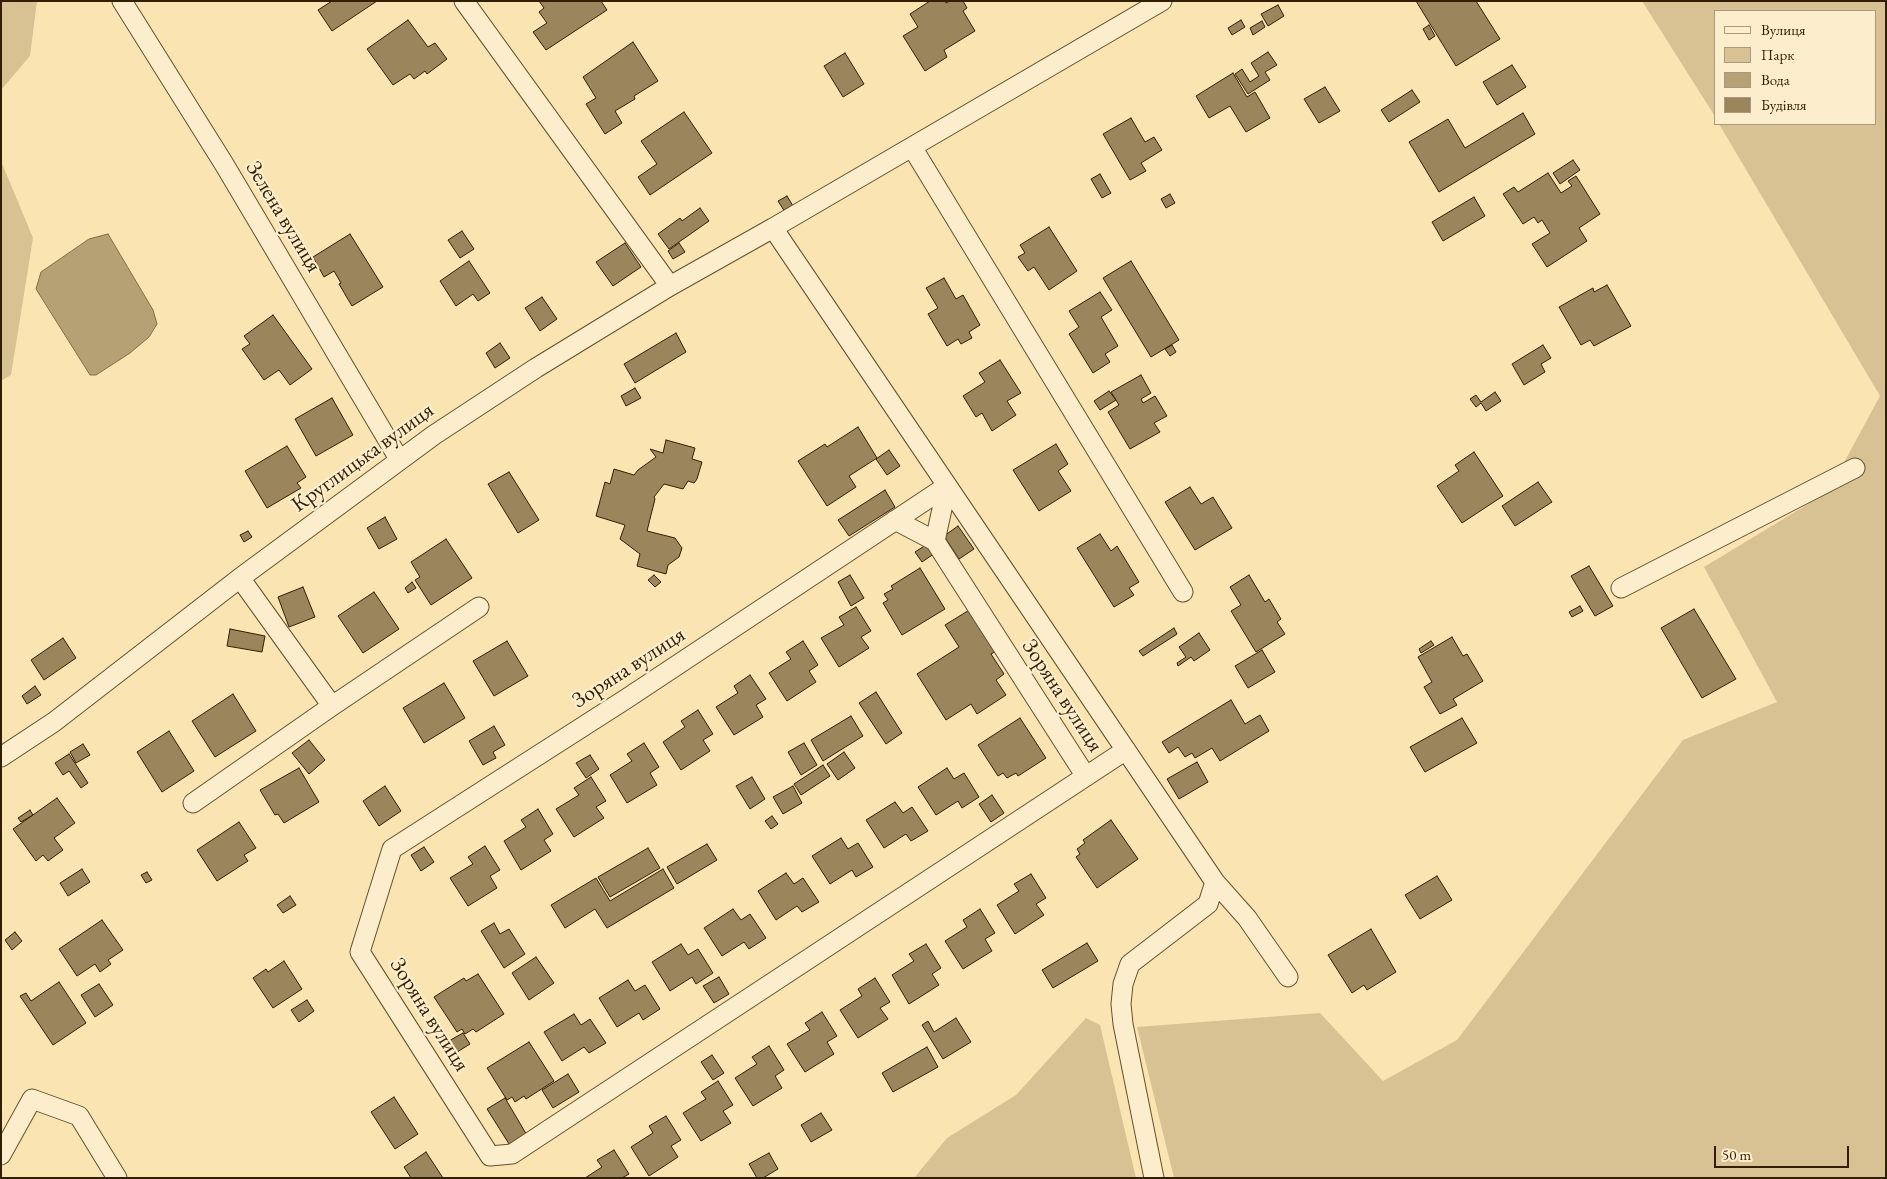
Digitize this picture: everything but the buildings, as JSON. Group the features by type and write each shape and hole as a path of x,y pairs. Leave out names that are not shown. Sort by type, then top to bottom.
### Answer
{"street":[{"name":"Зелена вулиця","path":"122,1 224,164 398,459"},
{"path":"464,1 670,286"},
{"name":"Круглицька вулиця","path":"1,757 54,722 398,459 536,368 670,286 1162,1"},
{"path":"912,147 1183,592"},
{"path":"773,228 1215,882 1247,918 1288,976"},
{"path":"1621,588 1855,468"},
{"path":"895,520 935,541 947,486"},
{"name":"Зоряна вулиця","path":"947,486 626,699 392,849 360,952 490,1156 512,1154 1126,750"},
{"name":"Зоряна вулиця","path":"935,541 1085,776"},
{"path":"240,578 332,706"},
{"path":"193,803 332,706 480,607"},
{"path":"1154,1178 1123,1024 1121,1004 1123,984 1130,964 1208,904 1215,882"},
{"path":"1,1155 32,1099 79,1116 117,1178"}],"green space":[{"path":"1,1 37,1 30,56 1,90"},
{"path":"1642,1 1886,1 1886,1178 1174,1178 1137,1027 1320,1013 1383,1081 1457,1040 1683,740 1777,702 1704,567 1828,492 1880,396 1720,125 1877,125 1877,10 1714,10 1714,115"},
{"path":"1,161 33,238 11,375 1,381"},
{"path":"1086,1018 1100,1025 1136,1178 914,1178 947,1138 1016,1095"}],"water":[{"path":"108,234 153,310 157,324 149,337 130,353 96,375 90,375 36,289 41,272 89,239"}]}
